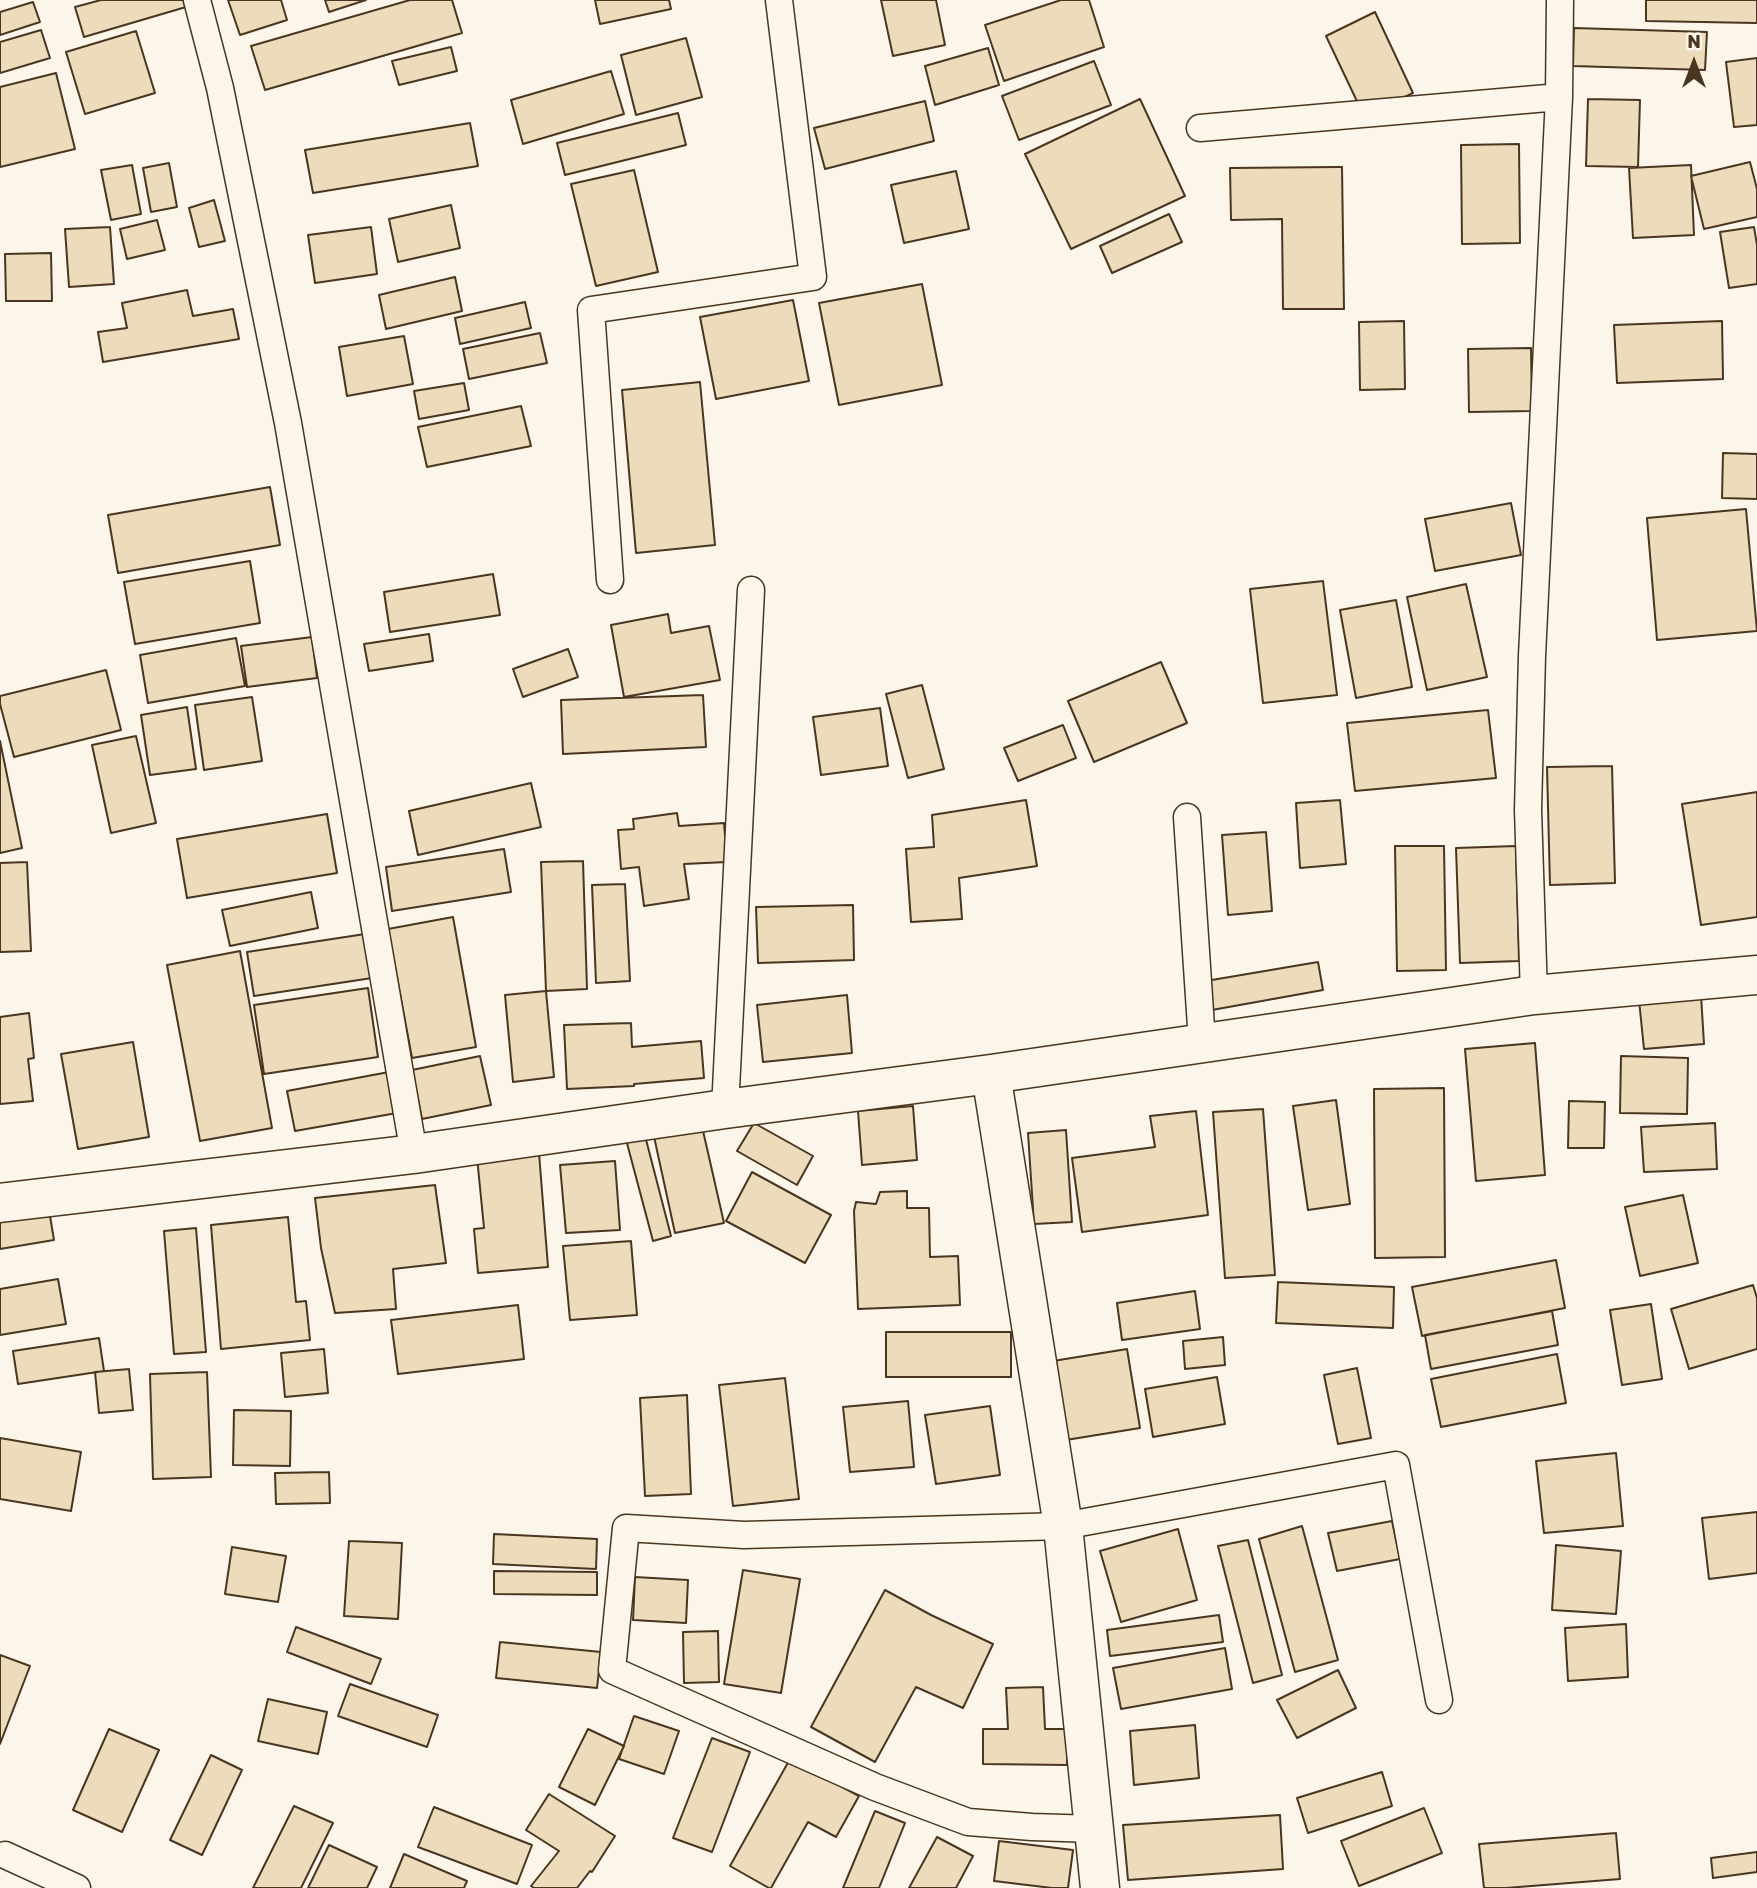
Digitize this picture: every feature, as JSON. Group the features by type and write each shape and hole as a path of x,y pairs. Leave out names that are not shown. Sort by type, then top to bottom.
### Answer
{"street":[{"path":"0,1203 414,1154 1534,995 1757,975"},
{"path":"991,1074 1063,1527 1100,1888"}],"lane":[{"path":"197,0 220,88 288,423 414,1154"},
{"path":"610,580 591,310 813,277 779,0"},
{"path":"1534,995 1528,810 1532,656 1559,97 1560,0"},
{"path":"1200,128 1559,97"},
{"path":"725,1109 751,590"},
{"path":"1187,817 1202,1042"},
{"path":"1095,1829 968,1822 875,1787 612,1670 626,1528 744,1535 1063,1527 1396,1465 1439,1700"},
{"path":"5,1855 76,1888"}],"building":[{"path":"101,0 184,0 186,7 84,37 75,7"},
{"path":"228,0 281,0 287,20 240,35"},
{"path":"325,0 366,0 329,12"},
{"path":"410,0 452,0 462,33 265,90 251,46"},
{"path":"595,0 669,0 671,9 600,24"},
{"path":"881,0 936,0 945,45 893,56"},
{"path":"1061,0 1089,0 1104,47 1004,81 985,25"},
{"path":"1646,0 1757,0 1757,23 1646,21"},
{"path":"33,2 40,22 0,35 0,12"},
{"path":"1375,12 1413,93 1364,116 1326,36"},
{"path":"1574,28 1707,32 1705,70 1573,66"},
{"path":"41,30 50,58 0,73 0,42"},
{"path":"136,31 155,93 85,114 66,52"},
{"path":"686,38 702,97 636,115 621,55"},
{"path":"451,47 457,71 399,85 392,61"},
{"path":"988,48 999,85 935,105 925,66"},
{"path":"1757,58 1757,125 1734,127 1726,62"},
{"path":"1094,61 1111,105 1019,140 1002,96"},
{"path":"611,71 624,114 523,144 511,100"},
{"path":"56,73 75,149 0,167 0,87"},
{"path":"1140,99 1185,196 1071,249 1025,154"},
{"path":"1588,99 1640,100 1638,167 1586,166"},
{"path":"925,101 934,141 825,169 814,128"},
{"path":"678,113 686,145 565,175 557,143"},
{"path":"470,123 478,166 313,193 305,150"},
{"path":"1519,144 1520,243 1462,244 1461,145"},
{"path":"1750,162 1757,189 1757,217 1704,229 1691,176"},
{"path":"169,163 177,207 151,212 143,168"},
{"path":"132,165 141,214 111,220 101,170"},
{"path":"1691,165 1694,235 1633,238 1629,168"},
{"path":"1342,167 1344,309 1283,309 1282,219 1231,220 1230,168"},
{"path":"634,170 658,272 596,286 571,184"},
{"path":"956,171 969,229 904,243 891,185"},
{"path":"214,200 225,241 199,247 189,208"},
{"path":"451,205 460,248 398,262 389,219"},
{"path":"1169,214 1182,242 1112,273 1100,246"},
{"path":"157,220 165,250 127,259 120,229"},
{"path":"110,227 114,284 69,287 65,229"},
{"path":"371,227 377,274 315,283 308,235"},
{"path":"1754,227 1757,284 1729,288 1720,232"},
{"path":"51,253 52,301 6,301 5,254"},
{"path":"455,277 462,311 386,329 379,295"},
{"path":"922,284 942,385 839,405 819,303"},
{"path":"187,290 193,316 233,309 239,339 103,362 98,332 127,328 122,303"},
{"path":"793,300 809,381 716,399 700,317"},
{"path":"525,302 531,328 460,344 455,318"},
{"path":"1404,321 1405,389 1360,390 1359,322"},
{"path":"1722,321 1723,379 1617,383 1614,325"},
{"path":"540,333 547,363 469,379 463,349"},
{"path":"404,336 413,384 347,396 339,347"},
{"path":"1531,348 1532,411 1469,412 1468,349"},
{"path":"700,382 715,545 636,553 622,390"},
{"path":"464,383 469,410 419,419 414,391"},
{"path":"521,406 531,446 427,467 418,427"},
{"path":"1723,453 1757,454 1757,499 1722,498"},
{"path":"270,487 280,545 118,573 108,515"},
{"path":"1511,503 1521,555 1435,571 1425,519"},
{"path":"1746,509 1757,631 1657,640 1647,518"},
{"path":"250,561 260,623 135,644 124,582"},
{"path":"493,574 500,615 390,632 384,592"},
{"path":"1323,581 1337,695 1263,703 1250,589"},
{"path":"1466,584 1487,677 1427,690 1407,597"},
{"path":"1396,600 1412,687 1356,698 1340,610"},
{"path":"668,614 671,633 709,626 720,680 624,697 611,625"},
{"path":"429,634 433,661 369,671 364,644"},
{"path":"312,637 317,678 247,687 241,646"},
{"path":"236,638 245,686 148,703 140,655"},
{"path":"568,649 578,677 523,697 513,669"},
{"path":"1161,662 1187,723 1094,762 1068,701"},
{"path":"106,670 121,730 14,757 0,696"},
{"path":"922,685 944,769 908,778 886,694"},
{"path":"703,695 706,747 563,754 561,700"},
{"path":"252,697 262,761 204,770 195,705"},
{"path":"187,707 196,769 150,775 141,715"},
{"path":"880,708 888,766 821,775 813,717"},
{"path":"1488,710 1496,778 1355,791 1347,723"},
{"path":"1063,725 1076,758 1018,781 1004,748"},
{"path":"136,736 156,823 111,833 92,745"},
{"path":"0,741 22,848 0,853"},
{"path":"1612,766 1615,883 1550,885 1547,767"},
{"path":"531,783 541,827 418,855 409,811"},
{"path":"1757,792 1757,917 1701,925 1682,804"},
{"path":"1026,800 1037,866 959,878 962,919 911,922 906,849 934,847 932,815"},
{"path":"1340,800 1346,864 1300,868 1296,803"},
{"path":"677,813 679,826 724,823 727,862 684,864 689,899 644,906 639,867 621,869 618,830 634,829 633,819"},
{"path":"327,814 337,873 187,898 177,839"},
{"path":"1266,832 1272,911 1228,915 1222,835"},
{"path":"1395,846 1444,846 1446,970 1397,971"},
{"path":"1516,846 1519,961 1460,963 1456,848"},
{"path":"504,849 511,892 392,911 386,867"},
{"path":"583,861 587,989 546,991 541,862"},
{"path":"27,862 31,951 0,952 0,863"},
{"path":"625,884 630,981 596,983 592,885"},
{"path":"311,892 318,928 230,946 222,910"},
{"path":"853,905 854,960 758,963 756,907"},
{"path":"453,917 476,1047 412,1058 388,929"},
{"path":"365,934 372,978 254,996 247,952"},
{"path":"240,951 272,1128 200,1141 167,965"},
{"path":"1318,962 1323,990 1212,1010 1206,981"},
{"path":"368,988 378,1057 264,1074 254,1005"},
{"path":"546,991 554,1077 513,1082 505,995"},
{"path":"847,995 852,1053 763,1062 757,1005"},
{"path":"1701,995 1704,1044 1644,1049 1639,1000"},
{"path":"29,1013 34,1058 28,1059 33,1101 0,1104 0,1017"},
{"path":"631,1023 632,1047 701,1041 704,1078 634,1086 567,1089 564,1025"},
{"path":"133,1042 149,1137 78,1149 61,1054"},
{"path":"1535,1043 1545,1175 1476,1181 1465,1049"},
{"path":"480,1056 491,1105 422,1119 412,1070"},
{"path":"1621,1056 1688,1058 1687,1114 1620,1113"},
{"path":"389,1072 397,1113 295,1131 287,1091"},
{"path":"1444,1088 1445,1257 1375,1258 1374,1089"},
{"path":"1336,1100 1350,1204 1308,1210 1293,1106"},
{"path":"1569,1101 1605,1102 1604,1148 1568,1148"},
{"path":"913,1106 917,1160 862,1165 858,1111"},
{"path":"1263,1109 1275,1275 1225,1278 1213,1112"},
{"path":"1196,1111 1208,1215 1082,1232 1072,1158 1155,1147 1150,1116"},
{"path":"701,1122 724,1223 675,1233 653,1132"},
{"path":"754,1123 813,1156 797,1185 737,1151"},
{"path":"1715,1123 1717,1169 1644,1172 1641,1127"},
{"path":"643,1128 671,1236 653,1241 624,1132"},
{"path":"1066,1130 1072,1222 1034,1224 1028,1133"},
{"path":"539,1153 548,1267 478,1273 474,1229 484,1228 477,1157"},
{"path":"615,1161 620,1230 566,1233 560,1165"},
{"path":"752,1172 831,1215 805,1263 726,1221"},
{"path":"435,1185 446,1263 393,1269 396,1309 335,1313 321,1248 315,1198"},
{"path":"907,1191 907,1208 929,1208 930,1257 958,1256 960,1305 858,1309 854,1211 856,1202 876,1204 880,1192"},
{"path":"1683,1195 1698,1263 1640,1276 1625,1207"},
{"path":"49,1210 54,1240 0,1249 0,1218"},
{"path":"288,1217 296,1302 306,1301 310,1340 221,1349 211,1225"},
{"path":"196,1228 206,1352 174,1354 164,1231"},
{"path":"631,1241 637,1315 570,1320 563,1246"},
{"path":"1556,1260 1565,1308 1422,1336 1412,1287"},
{"path":"58,1279 66,1324 0,1335 0,1289"},
{"path":"1278,1282 1394,1287 1393,1328 1276,1323"},
{"path":"1753,1285 1757,1298 1757,1349 1689,1369 1671,1309"},
{"path":"1195,1291 1200,1329 1122,1340 1117,1303"},
{"path":"1651,1304 1662,1379 1622,1385 1610,1310"},
{"path":"518,1305 524,1359 398,1374 391,1320"},
{"path":"1552,1311 1558,1345 1431,1369 1425,1335"},
{"path":"886,1332 1011,1332 1011,1377 886,1377"},
{"path":"1223,1337 1225,1365 1185,1369 1183,1341"},
{"path":"99,1338 104,1371 18,1384 13,1351"},
{"path":"324,1349 328,1393 285,1397 281,1353"},
{"path":"1127,1349 1140,1428 1066,1440 1053,1361"},
{"path":"1557,1354 1566,1403 1441,1427 1431,1379"},
{"path":"1357,1368 1371,1438 1338,1444 1324,1375"},
{"path":"129,1369 133,1410 99,1413 95,1372"},
{"path":"207,1372 211,1477 153,1479 150,1374"},
{"path":"1217,1377 1225,1424 1153,1437 1145,1389"},
{"path":"785,1378 799,1499 733,1506 719,1385"},
{"path":"687,1395 691,1494 645,1496 640,1398"},
{"path":"908,1401 914,1467 850,1472 843,1407"},
{"path":"990,1406 1000,1475 936,1484 925,1415"},
{"path":"234,1410 291,1411 290,1466 233,1465"},
{"path":"0,1438 81,1452 71,1511 0,1499"},
{"path":"1616,1453 1623,1526 1544,1533 1536,1461"},
{"path":"329,1472 330,1503 276,1504 275,1473"},
{"path":"1757,1512 1757,1573 1709,1579 1702,1518"},
{"path":"1392,1521 1400,1559 1337,1571 1328,1533"},
{"path":"1302,1526 1338,1660 1295,1672 1259,1539"},
{"path":"1178,1529 1197,1600 1121,1622 1100,1551"},
{"path":"494,1534 597,1539 596,1569 493,1564"},
{"path":"1248,1540 1282,1675 1253,1683 1218,1546"},
{"path":"349,1541 402,1543 398,1619 344,1616"},
{"path":"1556,1545 1621,1551 1616,1614 1552,1610"},
{"path":"232,1547 286,1556 278,1602 225,1594"},
{"path":"743,1570 800,1579 781,1693 724,1684"},
{"path":"494,1571 597,1572 597,1595 494,1594"},
{"path":"635,1577 688,1580 686,1623 633,1620"},
{"path":"885,1590 993,1644 963,1708 916,1687 875,1762 811,1727"},
{"path":"1219,1615 1223,1642 1110,1656 1107,1630"},
{"path":"1626,1624 1628,1677 1568,1681 1565,1628"},
{"path":"296,1627 381,1659 371,1684 287,1652"},
{"path":"718,1631 719,1682 684,1683 683,1632"},
{"path":"500,1642 601,1652 597,1688 496,1678"},
{"path":"1225,1648 1232,1689 1121,1709 1113,1668"},
{"path":"0,1655 30,1666 0,1744"},
{"path":"1338,1670 1356,1708 1297,1738 1277,1700"},
{"path":"350,1684 438,1715 427,1747 338,1716"},
{"path":"1043,1687 1045,1729 1067,1729 1067,1765 983,1764 983,1729 1008,1729 1006,1688"},
{"path":"268,1699 327,1712 318,1754 258,1741"},
{"path":"634,1716 679,1731 664,1774 619,1759"},
{"path":"1195,1725 1199,1778 1134,1785 1130,1731"},
{"path":"109,1729 159,1750 122,1832 73,1810"},
{"path":"588,1729 624,1746 595,1805 559,1787"},
{"path":"712,1738 750,1752 712,1852 673,1838"},
{"path":"211,1755 242,1770 202,1855 170,1840"},
{"path":"790,1759 859,1796 836,1837 808,1822 769,1888 730,1866"},
{"path":"1382,1772 1392,1806 1308,1833 1297,1798"},
{"path":"549,1794 615,1836 592,1872 590,1871 577,1888 531,1886 559,1851 526,1830"},
{"path":"294,1806 333,1823 301,1888 253,1888"},
{"path":"434,1807 532,1845 517,1884 418,1847"},
{"path":"1424,1808 1442,1853 1359,1886 1341,1841"},
{"path":"875,1811 905,1823 879,1888 843,1888"},
{"path":"1280,1815 1283,1869 1128,1880 1123,1825"},
{"path":"1616,1833 1620,1879 1484,1888 1479,1844"},
{"path":"937,1837 973,1856 956,1888 909,1888"},
{"path":"999,1841 1073,1850 1068,1888 994,1881"},
{"path":"329,1845 377,1867 367,1888 308,1888"},
{"path":"1757,1852 1757,1872 1713,1878 1711,1858"},
{"path":"404,1854 467,1881 464,1888 390,1888"}]}
